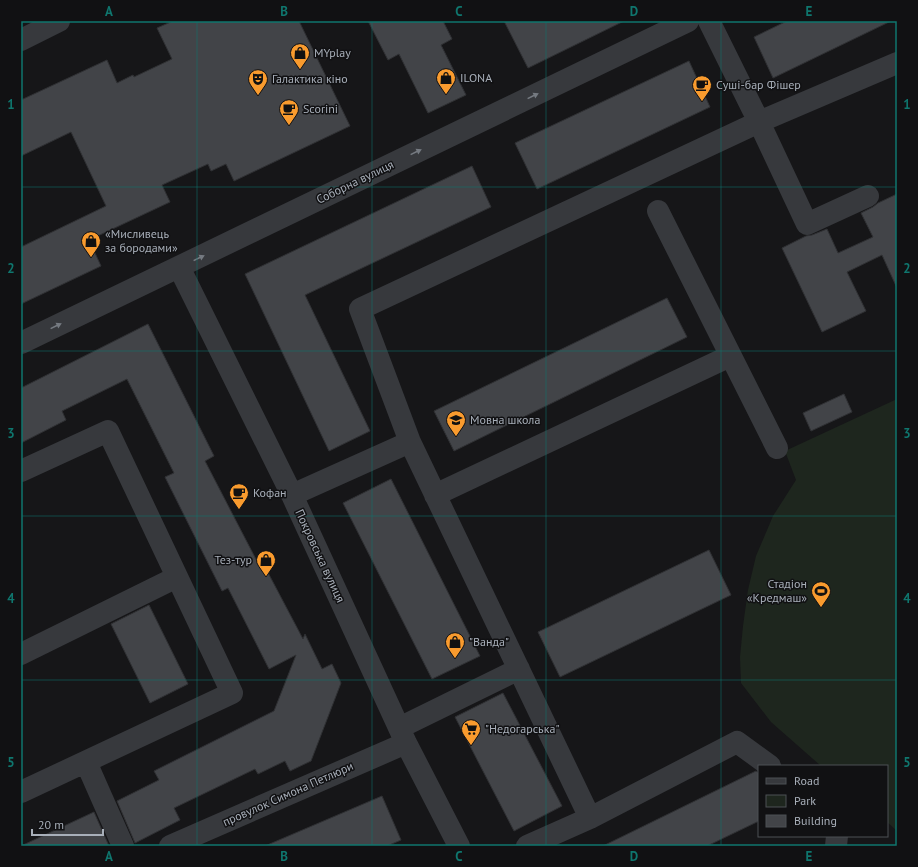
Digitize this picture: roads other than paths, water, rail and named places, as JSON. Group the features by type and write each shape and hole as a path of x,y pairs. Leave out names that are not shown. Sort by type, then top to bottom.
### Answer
{"street":[{"path":"21,40 60,21"},
{"name":"Соборна вулиця","path":"21,343 688,21"},
{"path":"709,21 807,224 868,196"},
{"path":"590,818 410,442 360,309 759,122 897,63"},
{"path":"658,211 777,448"},
{"name":"Покровська вулиця","path":"179,267 292,495 402,736 459,846"},
{"path":"435,495 730,356"},
{"path":"21,471 108,430 232,693 21,792"},
{"path":"292,495 410,442"},
{"path":"21,654 177,577"},
{"name":"провулок Симона Петлюри","path":"175,845 402,736 519,669"},
{"path":"528,846 590,818 737,742 769,765"},
{"path":"86,762 123,846"}],"place":[{"name":"MYplay","path":"300,70"},
{"name":"ILONA","path":"446,95"},
{"name":"Галактика кіно","path":"258,96"},
{"name":"Суші-бар Фішер","path":"702,102"},
{"name":"Scorini","path":"289,126"},
{"name":"«Мисливець за бородами»","path":"91,258"},
{"name":"Мовна школа","path":"456,437"},
{"name":"Кофан","path":"239,510"},
{"name":"Тез-тур","path":"266,577"},
{"name":"Стадіон «Кредмаш»","path":"821,608"},
{"name":"\"Ванда\"","path":"455,659"},
{"name":"\"Недогарська\"","path":"471,746"}]}
